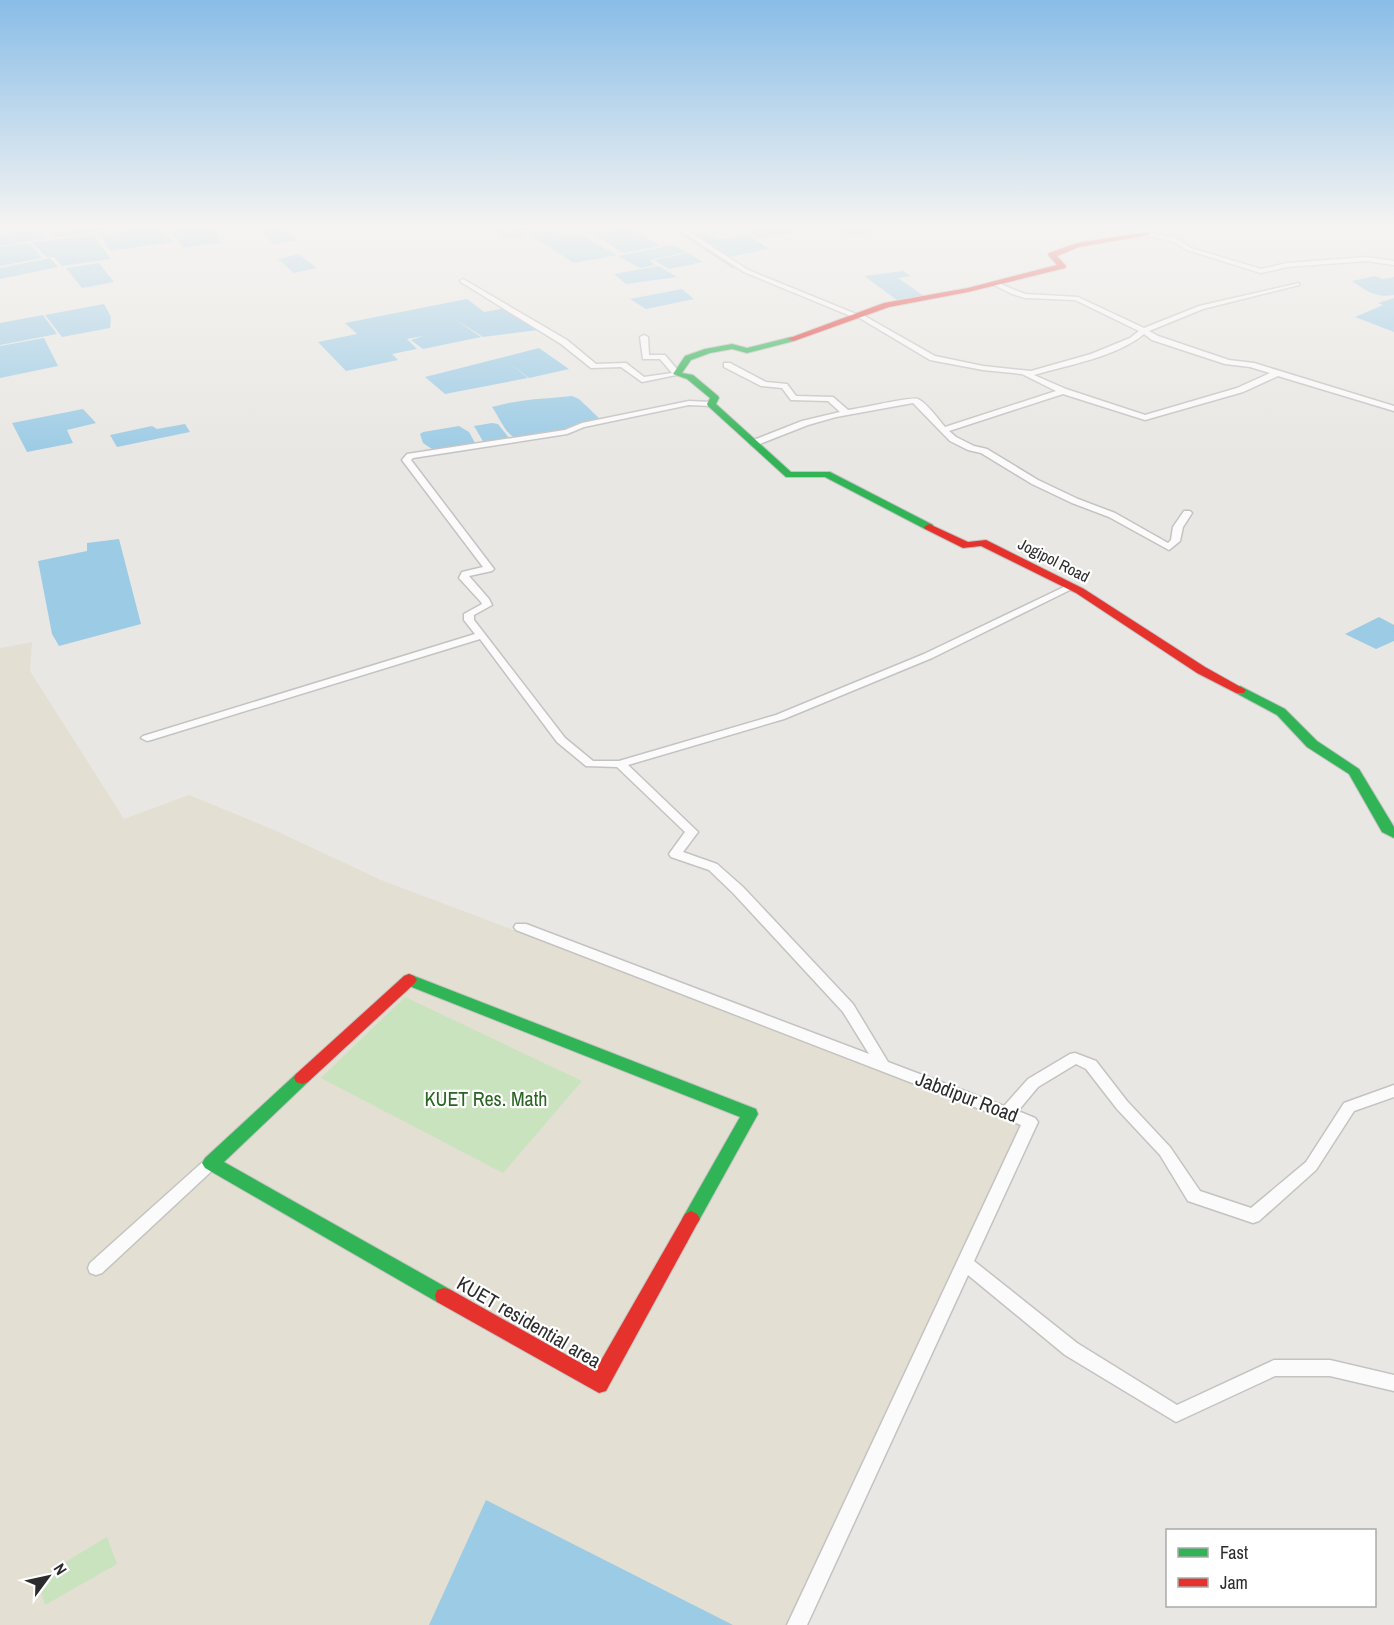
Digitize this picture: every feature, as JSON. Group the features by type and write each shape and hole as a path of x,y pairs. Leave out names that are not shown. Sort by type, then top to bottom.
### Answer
{"street":[{"path":"497,302 564,342 594,366 623,365 642,380 676,374 688,358 708,351 732,346 747,351 821,330 857,315 903,302"},
{"path":"824,302 857,315 933,358 983,368 1031,374 1094,356 1132,340 1144,331 1201,307 1223,302"},
{"path":"1084,302 1155,338 1178,346 1228,362 1251,365 1394,409"},
{"path":"644,337 646,357 662,357 676,374"},
{"path":"727,365 764,384 784,386 794,398 830,399 846,413"},
{"path":"1022,373 1063,391 1145,418 1240,390 1275,374"},
{"name":"Jogipol Road","path":"676,374 690,377 715,398 711,404 789,476 827,474 967,546 981,542 1071,587 1160,641 1201,670 1281,712 1312,744 1354,772 1387,829 1394,834"},
{"path":"943,430 1063,391"},
{"path":"754,443 805,423 889,406 910,399 916,402 952,439 984,451 1035,482 1075,501 1112,514 1169,547 1175,541 1178,527 1187,513"},
{"path":"711,404 689,403 582,425 567,432 410,456 406,460 489,569 465,574 464,578 487,605 469,614 469,620 561,740 590,764 620,764 780,717 928,656 1071,587"},
{"path":"147,738 482,635"},
{"path":"620,764 692,832 675,854 713,867 738,890 848,1008 882,1064"},
{"name":"Jabdipur Road","path":"521,927 1030,1122 797,1625"},
{"name":"KUET residential area","path":"409,980 750,1114 599,1384 211,1162 409,980"},
{"path":"1007,1113 1033,1083 1075,1058 1091,1065 1122,1105 1165,1151 1194,1196 1253,1216 1311,1166 1350,1107 1394,1091"},
{"path":"96,1268 211,1162"},
{"path":"964,1263 1071,1349 1176,1414 1275,1368 1330,1368 1394,1383"}],"shaded area":[{"path":"32,642 30,671 124,819 189,795 274,830 381,880 1024,1122 799,1625 0,1625 0,648"}],"green space":[{"name":"KUET Res. Math","path":"405,997 582,1081 503,1173 321,1078"},
{"path":"107,1537 117,1564 45,1605 37,1579"}],"water":[{"path":"453,302 471,302 484,312 506,308 538,330 483,337 453,318 481,337 423,349 411,340 423,336 407,339 417,349 392,354 398,360 346,371 318,342 357,334 345,323"},
{"path":"635,302 680,302 646,309"},
{"path":"1394,302 1394,332 1355,317 1383,305 1378,303"},
{"path":"104,304 111,317 110,328 62,337 45,315"},
{"path":"43,315 57,334 0,345 0,323"},
{"path":"44,338 58,366 0,378 0,346"},
{"path":"539,348 569,369 529,378 510,363 528,378 445,394 425,377"},
{"path":"572,396 579,399 600,419 557,432 520,438 508,432 492,407 522,401"},
{"path":"83,409 96,423 67,430 73,443 27,452 12,423"},
{"path":"185,424 190,432 117,447 110,435 152,426 157,429"},
{"path":"498,424 509,438 484,443 474,426"},
{"path":"459,426 469,432 475,443 435,451 423,443 420,434 423,432"},
{"path":"119,539 141,624 59,646 52,634 38,561 87,551 87,543"},
{"path":"1379,617 1394,625 1394,641 1376,649 1345,634"},
{"path":"486,1500 733,1625 429,1625"}],"traffic: fast":[{"path":"791,339 747,351 732,346 708,351 688,358 677,374 690,377 715,398 711,404 789,475 827,474 929,527"},
{"path":"1240,690 1281,712 1312,744 1354,772 1387,829 1394,834"},
{"path":"409,980 750,1114 691,1219"},
{"path":"302,1078 211,1163 444,1296"}],"traffic: jam":[{"path":"791,339 887,305 904,302"},
{"path":"929,527 967,546 982,542 1080,591 1201,670 1240,690"},
{"path":"302,1078 409,980"},
{"path":"444,1296 599,1384 691,1219"}]}
